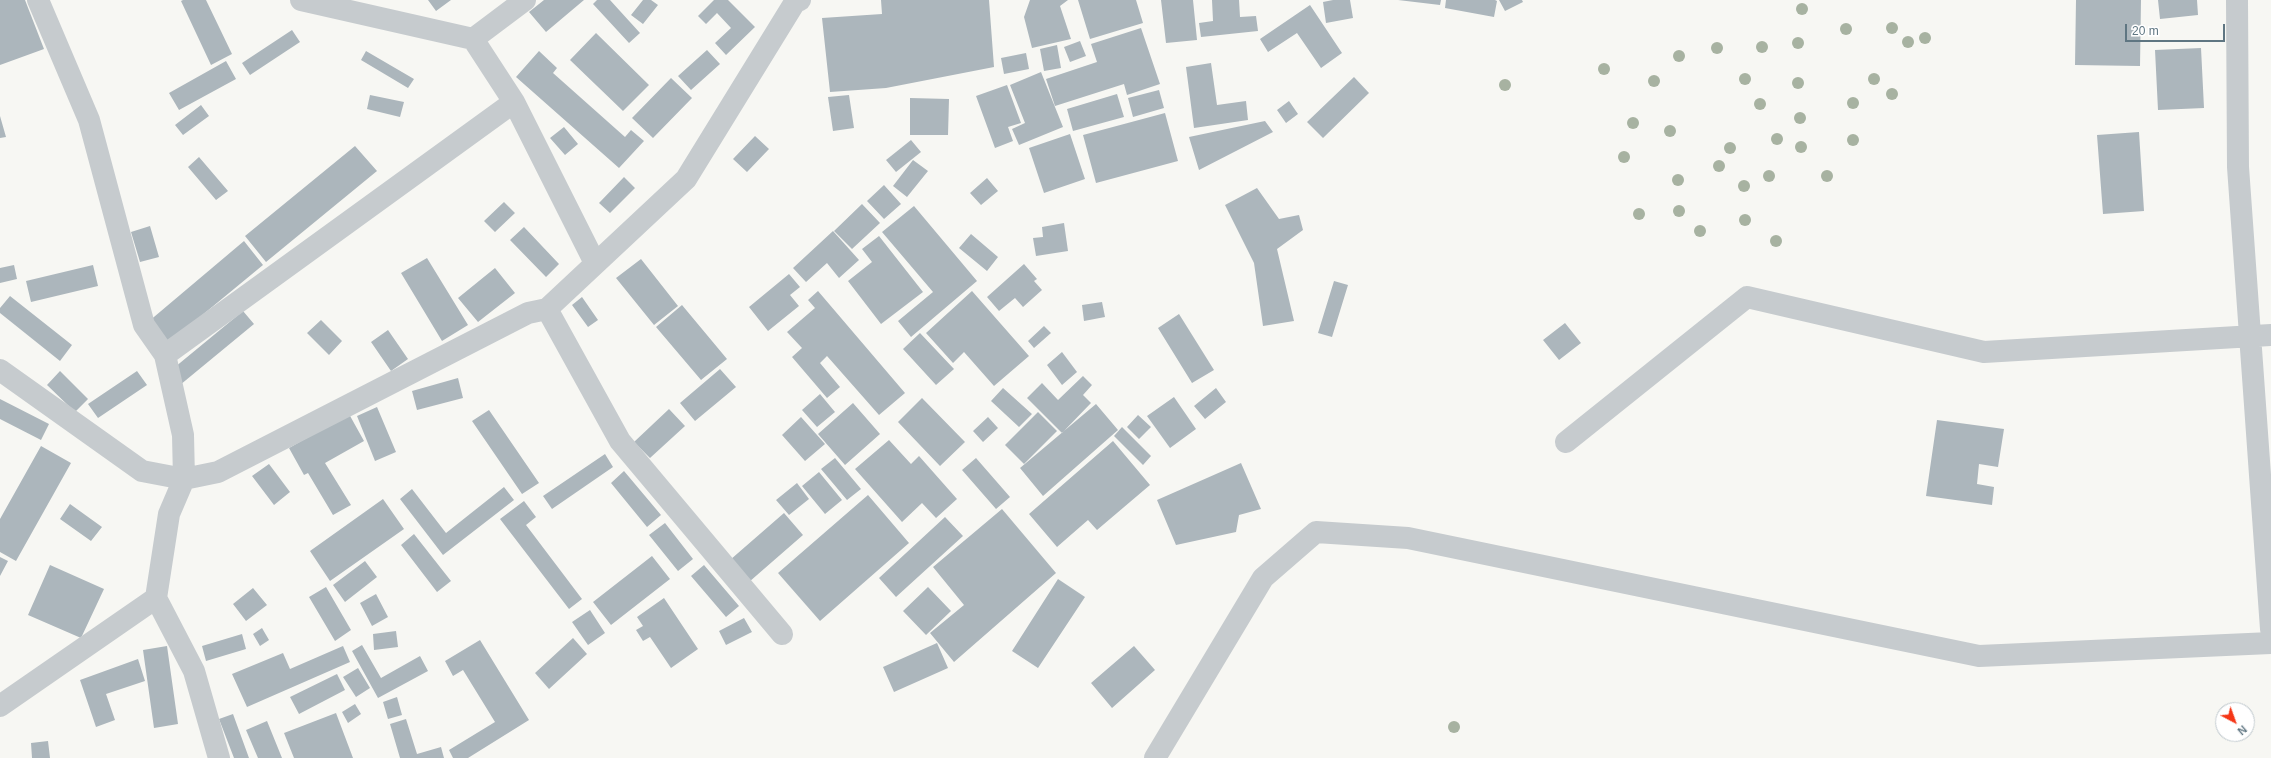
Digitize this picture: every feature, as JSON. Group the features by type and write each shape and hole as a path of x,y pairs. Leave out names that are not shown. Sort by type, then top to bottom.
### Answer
{"street":[{"path":"38,0 88,120 144,324 165,355 183,435 184,479 169,514 156,598 194,671 219,758"},
{"path":"301,0 473,39 514,102 595,263"},
{"path":"473,39 525,0"},
{"path":"2237,0 2238,167 2261,335 2271,629"},
{"path":"0,370 142,471 184,479 218,472 528,313 547,309 686,179 796,1"},
{"path":"165,355 514,102"},
{"path":"1566,442 1747,297 1984,352 2261,335"},
{"path":"547,309 620,441 782,634"},
{"path":"1155,758 1263,578 1316,532 1408,538 1979,656 2271,643"},
{"path":"0,706 156,598"}],"building":[{"path":"0,0 25,0 44,49 0,65"},
{"path":"206,0 232,54 211,65 181,1"},
{"path":"428,0 451,0 436,11"},
{"path":"544,0 584,0 546,32 529,12"},
{"path":"597,0 610,0 640,33 629,43 593,4"},
{"path":"643,0 651,0 658,5 643,24 631,15"},
{"path":"714,0 728,0 755,27 726,55 715,43 731,28 717,13 706,24 698,16"},
{"path":"881,0 989,0 994,67 886,88 830,92 822,18 882,14"},
{"path":"1030,0 1068,0 1060,6 1071,39 1032,48 1024,17"},
{"path":"1078,0 1136,0 1143,23 1090,39"},
{"path":"1161,0 1193,0 1197,40 1166,43"},
{"path":"1212,0 1239,0 1240,17 1256,16 1258,31 1201,37 1199,23 1213,21"},
{"path":"1333,0 1350,0 1353,18 1326,23 1323,2"},
{"path":"1398,0 1441,0 1440,5"},
{"path":"1446,0 1497,1 1494,17 1445,8"},
{"path":"1499,0 1522,0 1523,2 1505,11"},
{"path":"2076,0 2141,0 2140,66 2075,65"},
{"path":"2158,0 2197,0 2198,15 2160,19"},
{"path":"1310,5 1342,53 1321,68 1297,33 1268,52 1260,39"},
{"path":"1141,28 1160,84 1127,95 1124,84 1055,106 1046,79 1097,62 1091,44"},
{"path":"292,30 300,42 250,75 242,63"},
{"path":"596,33 649,85 623,111 570,60"},
{"path":"1080,41 1086,56 1070,62 1064,47"},
{"path":"1057,45 1061,68 1044,71 1040,49"},
{"path":"2201,48 2204,108 2158,110 2155,50"},
{"path":"707,50 720,64 691,90 678,76"},
{"path":"366,51 414,79 408,88 361,60"},
{"path":"539,51 557,68 553,73 625,137 631,130 644,141 619,168 516,77"},
{"path":"1026,53 1029,69 1004,74 1001,58"},
{"path":"226,61 236,79 179,110 169,93"},
{"path":"1211,63 1217,105 1246,101 1248,120 1194,128 1186,67"},
{"path":"1041,72 1063,127 1019,145 1012,129 1025,123 1010,85"},
{"path":"1354,77 1369,93 1323,138 1307,122"},
{"path":"671,78 692,98 653,138 632,118"},
{"path":"1007,85 1021,123 1008,127 1013,141 995,148 976,96"},
{"path":"1159,90 1164,108 1133,117 1128,98"},
{"path":"1117,94 1124,117 1073,131 1067,109"},
{"path":"370,95 404,102 400,117 367,109"},
{"path":"849,95 854,128 833,131 828,97"},
{"path":"910,98 949,99 948,135 910,135"},
{"path":"1289,101 1298,114 1286,123 1277,110"},
{"path":"201,105 209,116 183,135 175,125"},
{"path":"1165,113 1178,161 1096,183 1083,135"},
{"path":"0,116 6,137 0,138"},
{"path":"1265,121 1273,132 1199,170 1189,137"},
{"path":"564,127 578,144 565,155 550,138"},
{"path":"2139,132 2144,211 2103,214 2097,135"},
{"path":"1070,134 1085,179 1044,193 1029,148"},
{"path":"755,136 769,149 747,172 733,159"},
{"path":"911,140 921,152 896,172 886,160"},
{"path":"355,146 377,171 266,262 245,236"},
{"path":"199,157 228,191 216,200 188,167"},
{"path":"913,160 928,171 907,197 893,186"},
{"path":"624,177 635,188 610,213 599,203"},
{"path":"987,178 998,191 981,205 970,193"},
{"path":"884,185 901,204 884,219 867,201"},
{"path":"1257,188 1279,219 1299,215 1303,230 1277,249 1294,321 1263,326 1254,263 1225,205"},
{"path":"504,202 515,213 495,232 484,221"},
{"path":"862,204 880,223 852,249 834,231"},
{"path":"914,206 977,281 911,337 898,321 933,292 882,232"},
{"path":"1064,223 1068,251 1036,256 1033,238 1043,237 1042,227"},
{"path":"150,226 159,257 140,262 131,232"},
{"path":"524,227 559,264 546,277 510,240"},
{"path":"833,231 859,260 839,278 827,263 806,282 793,268"},
{"path":"971,234 998,257 987,271 959,248"},
{"path":"879,236 923,292 881,324 848,281 872,262 862,249"},
{"path":"244,241 263,265 166,345 148,322"},
{"path":"427,258 468,325 442,341 401,273"},
{"path":"641,259 678,306 654,325 616,278"},
{"path":"1024,264 1037,279 1034,281 1042,290 1023,307 1015,298 999,311 987,297"},
{"path":"14,265 17,279 0,283 0,268"},
{"path":"93,265 98,286 31,302 26,281"},
{"path":"495,268 515,293 478,322 458,298"},
{"path":"789,274 800,287 790,295 799,306 768,331 749,307"},
{"path":"1334,281 1348,285 1332,337 1318,333"},
{"path":"818,291 905,393 879,415 827,356 820,363 840,387 827,398 792,357 802,348 787,332 815,308 808,300"},
{"path":"972,291 1029,356 994,386 964,352 953,363 926,333"},
{"path":"10,296 72,345 60,361 0,313 0,308"},
{"path":"582,297 598,320 588,327 572,305"},
{"path":"1102,302 1105,317 1084,321 1082,305"},
{"path":"682,305 727,359 701,380 656,327"},
{"path":"243,311 254,324 180,385 169,372"},
{"path":"1179,314 1214,370 1192,383 1158,328"},
{"path":"321,320 342,341 329,355 307,333"},
{"path":"1565,323 1581,343 1559,360 1543,340"},
{"path":"1044,326 1051,333 1034,348 1028,341"},
{"path":"388,330 408,359 391,371 371,342"},
{"path":"920,333 954,369 936,385 903,349"},
{"path":"1062,352 1077,372 1062,385 1047,365"},
{"path":"720,369 736,387 695,421 680,403"},
{"path":"60,371 88,399 75,412 47,385"},
{"path":"137,371 147,385 98,418 88,404"},
{"path":"1083,376 1092,385 1083,395 1091,403 1062,433 1027,398 1042,383 1058,400"},
{"path":"458,378 463,398 417,410 412,391"},
{"path":"1003,388 1032,414 1019,427 991,401"},
{"path":"1216,388 1226,402 1205,419 1194,406"},
{"path":"820,394 835,412 817,427 802,410"},
{"path":"1174,397 1196,429 1170,448 1147,416"},
{"path":"922,398 965,442 940,466 898,422"},
{"path":"0,399 49,424 41,440 0,419"},
{"path":"853,403 880,434 845,465 818,434"},
{"path":"1096,404 1118,430 1043,496 1020,468"},
{"path":"377,407 396,452 375,461 357,416"},
{"path":"669,409 685,426 650,458 634,442"},
{"path":"489,410 539,483 522,494 472,421"},
{"path":"1038,412 1057,431 1024,464 1005,445"},
{"path":"349,414 364,441 325,463 351,505 333,515 308,473 304,475 289,448"},
{"path":"1138,415 1151,427 1139,439 1127,427"},
{"path":"801,417 825,444 805,461 782,435"},
{"path":"988,417 998,428 983,442 973,431"},
{"path":"1937,420 2004,429 1998,467 1979,464 1977,484 1994,487 1992,505 1926,496"},
{"path":"1122,427 1151,456 1143,465 1114,436"},
{"path":"889,440 911,464 919,456 957,499 936,518 922,503 902,522 855,469"},
{"path":"1113,441 1150,485 1097,530 1088,520 1057,547 1029,514"},
{"path":"41,446 71,463 16,561 0,552 0,519"},
{"path":"605,454 613,467 552,509 543,496"},
{"path":"835,458 861,489 847,500 821,469"},
{"path":"976,458 1010,497 996,509 962,470"},
{"path":"1241,463 1261,509 1239,515 1236,532 1176,545 1157,500"},
{"path":"269,464 290,492 274,505 252,476"},
{"path":"624,471 661,515 647,527 611,483"},
{"path":"819,472 842,500 825,514 802,486"},
{"path":"797,483 809,499 789,515 776,500"},
{"path":"504,487 514,500 443,555 400,499 412,489 446,533"},
{"path":"868,495 909,543 820,621 778,573"},
{"path":"383,499 404,529 330,581 310,551"},
{"path":"524,501 536,517 526,525 582,599 569,609 500,519"},
{"path":"70,504 102,527 91,541 60,519"},
{"path":"1002,509 1056,573 954,662 930,633 964,605 933,567"},
{"path":"784,513 803,535 749,582 730,560"},
{"path":"945,517 963,536 896,597 879,578"},
{"path":"665,523 693,559 678,571 649,535"},
{"path":"414,534 451,581 437,592 401,545"},
{"path":"652,556 670,579 611,625 593,602"},
{"path":"0,557 8,561 0,576"},
{"path":"365,561 377,577 345,602 333,585"},
{"path":"50,565 104,589 81,638 28,615"},
{"path":"704,565 739,606 726,617 691,576"},
{"path":"1058,579 1085,597 1038,668 1012,651"},
{"path":"326,587 351,630 335,641 309,597"},
{"path":"928,587 951,611 926,635 903,611"},
{"path":"253,588 267,605 246,621 233,604"},
{"path":"376,594 388,617 372,626 360,603"},
{"path":"664,598 698,649 671,668 650,637 643,641 636,630 643,626 637,617"},
{"path":"590,610 605,633 588,645 572,622"},
{"path":"744,618 752,632 726,645 719,631"},
{"path":"262,628 269,640 260,646 253,634"},
{"path":"396,631 398,647 374,650 373,634"},
{"path":"242,634 246,649 206,661 202,646"},
{"path":"573,638 587,654 549,689 535,673"},
{"path":"480,640 529,720 468,758 453,758 449,750 495,722 463,670 453,676 445,661"},
{"path":"937,643 948,668 894,692 883,667"},
{"path":"362,645 381,678 420,656 428,671 378,698 352,651"},
{"path":"167,646 178,724 154,728 143,650"},
{"path":"343,646 350,662 247,707 232,674 283,653 290,669"},
{"path":"1134,646 1155,670 1112,708 1091,683"},
{"path":"138,659 145,681 106,694 115,720 96,727 80,680"},
{"path":"358,668 370,688 356,697 343,677"},
{"path":"337,674 345,690 299,714 290,697"},
{"path":"397,697 402,715 388,719 383,702"},
{"path":"355,704 361,714 348,723 342,712"},
{"path":"336,713 353,758 294,758 284,733"},
{"path":"233,714 249,758 234,758 219,719"},
{"path":"406,719 417,754 441,747 444,758 400,758 390,724"},
{"path":"267,721 282,758 258,758 246,730"},
{"path":"48,741 50,758 32,758 31,743"}]}
